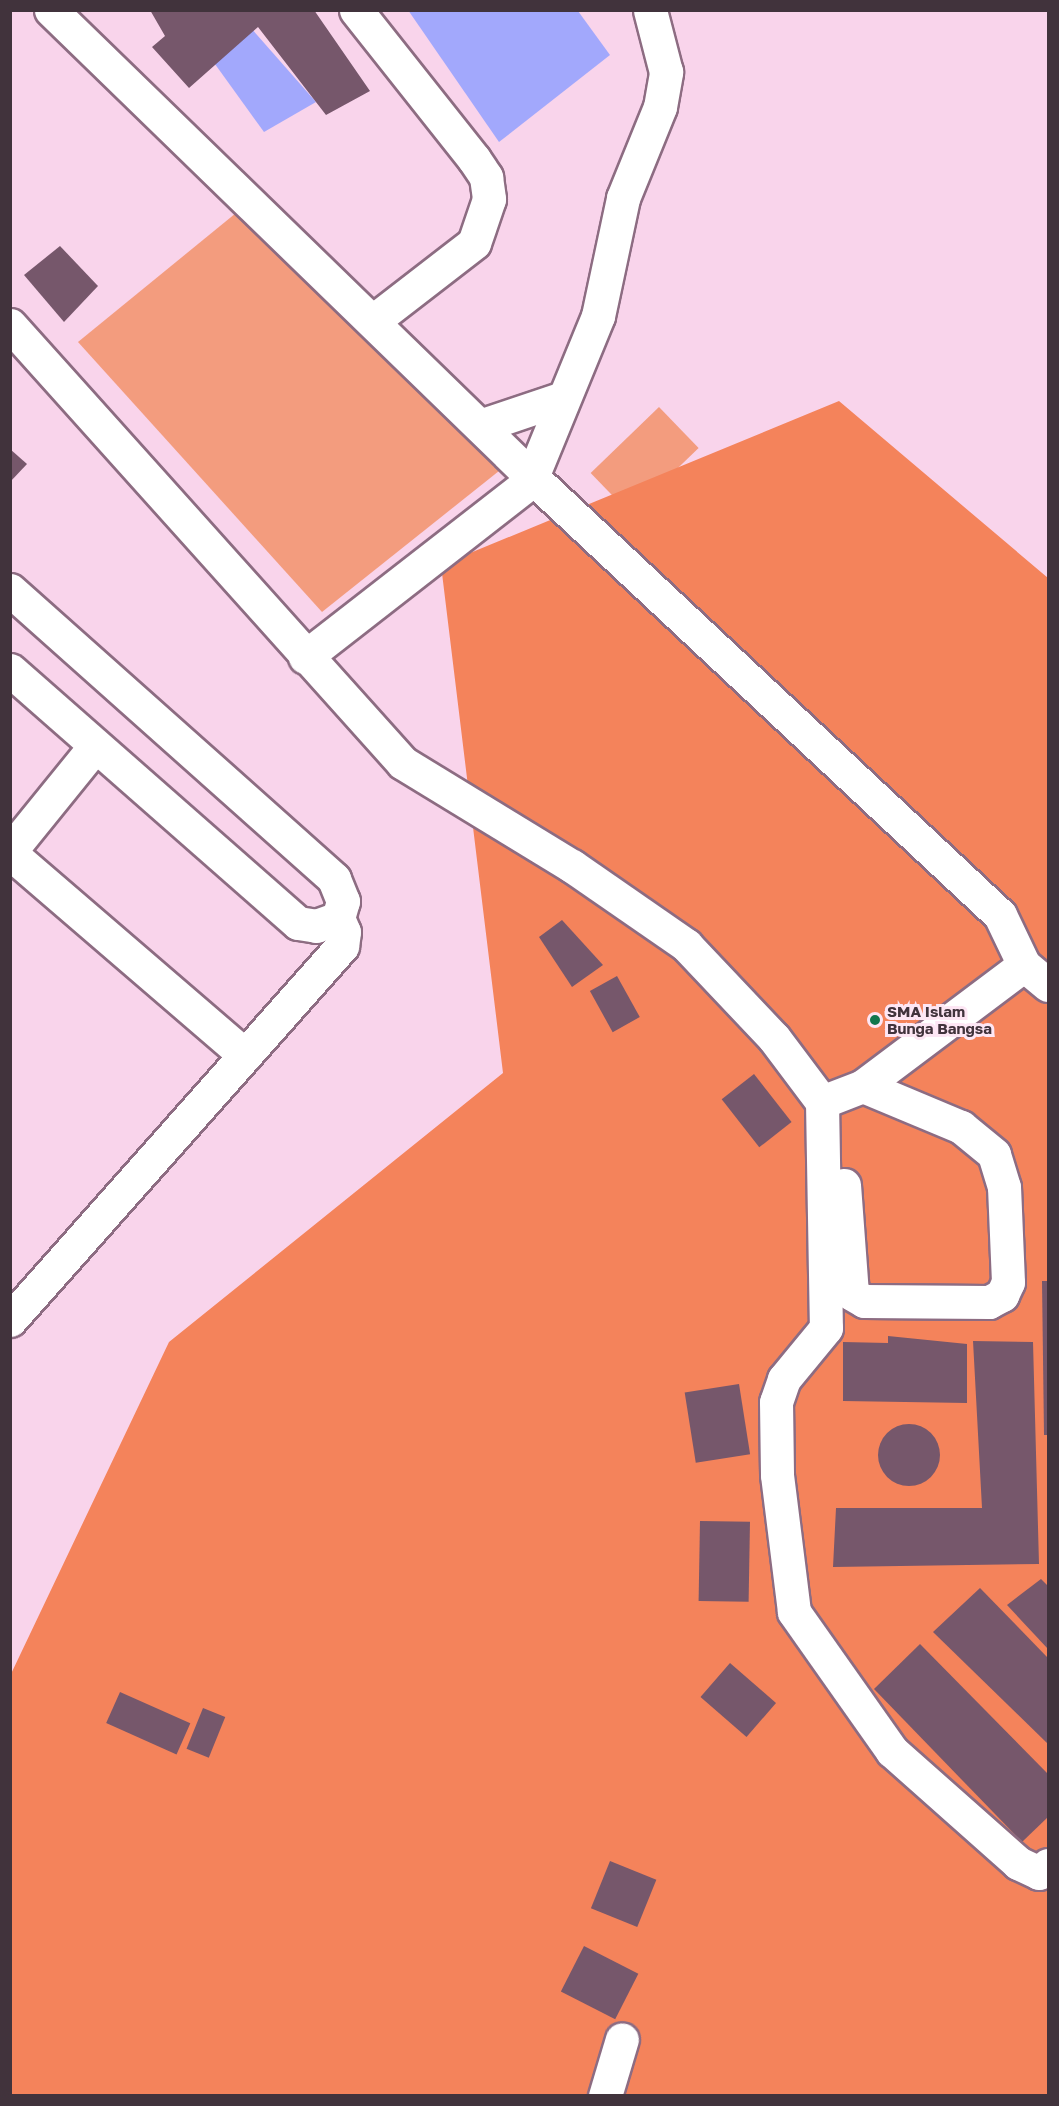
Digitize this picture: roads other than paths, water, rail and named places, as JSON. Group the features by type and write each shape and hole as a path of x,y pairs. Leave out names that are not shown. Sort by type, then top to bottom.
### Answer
{"street":[{"path":"51,10 533,478 978,890 1000,915 1036,975 841,1095"},
{"path":"356,10 474,159 486,177 489,199 474,243 373,321"},
{"path":"305,657 533,478 563,398 598,316 623,198 660,107 666,72 650,10"},
{"path":"10,326 305,657 403,763 572,866 686,945 774,1038 841,1095 961,1127 994,1154 1004,1187 1008,1282 1002,1296 989,1302 864,1301 852,1294 841,1095"},
{"path":"480,426 563,398"},
{"path":"10,590 334,879 343,901 338,918 342,946 10,1320"},
{"path":"10,670 298,922 316,926 338,918"},
{"path":"95,746 10,852 245,1055"},
{"path":"841,1095 826,1328 784,1379 776,1402 777,1475 794,1612 892,1751 1018,1863 1039,1873 1048,1864"},
{"path":"605,2096 622,2039"}],"water":[{"path":"408,10 578,11 610,55 499,142"},
{"path":"244,20 316,102 264,132 207,53"}],"place":[{"name":"SMA Islam Bunga Bangsa","path":"875,1020"}]}
